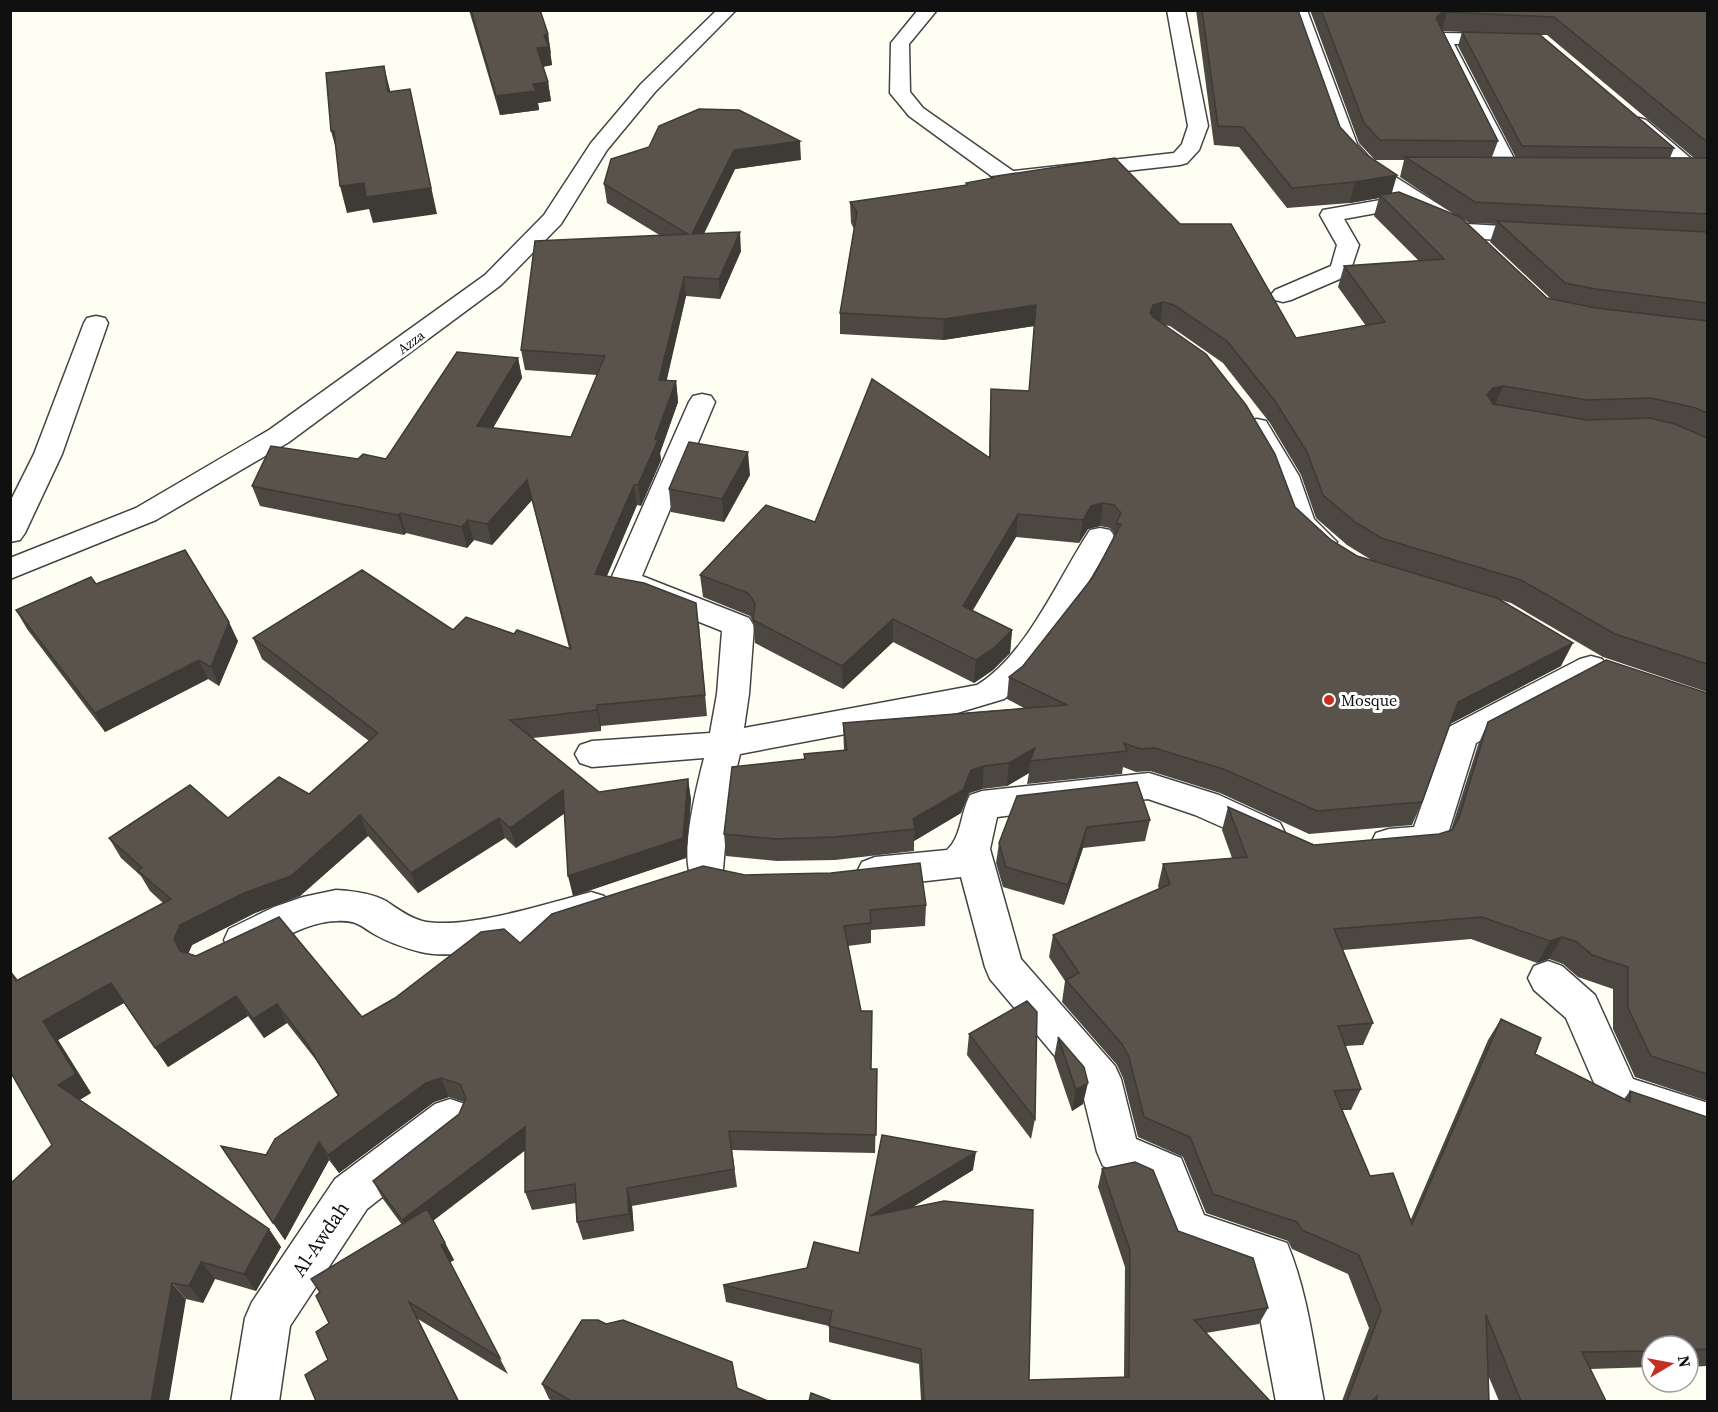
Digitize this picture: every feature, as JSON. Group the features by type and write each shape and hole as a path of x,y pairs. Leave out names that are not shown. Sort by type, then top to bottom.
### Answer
{"street":[{"name":"Azza","path":"10,568 146,514 279,436 400,350 493,279 553,219 598,147 648,88 728,10"},
{"path":"929,10 921,16 900,43 900,93 916,112 1009,178 1180,159 1192,146 1198,126 1176,10"},
{"path":"1298,10 1347,146 1368,168 1463,231 1489,255"},
{"path":"1508,168 1442,38 1518,40"},
{"path":"1622,110 1701,172"},
{"path":"1368,168 1403,168"},
{"path":"1485,168 1532,168"},
{"path":"1660,171 1701,172"},
{"path":"1283,295 1341,270 1348,245 1331,215 1395,203 1463,231 1558,236"},
{"path":"10,533 48,454 96,323"},
{"path":"702,402 625,581 738,626 733,694 725,744 711,801 705,875"},
{"path":"1241,406 1255,424 1285,476 1301,524 1344,560"},
{"path":"592,754 725,744 957,701 990,692 1012,675 1019,666 1045,629 1100,537"},
{"path":"1362,846 1428,840 1461,736 1602,671 1560,649"},
{"path":"1296,846 1207,805 1149,786 982,805 972,849 1005,967 1100,1079 1118,1152 1166,1172 1188,1231 1270,1259 1284,1312 1300,1401"},
{"path":"842,875 956,864 972,849"},
{"path":"217,953 283,920 323,908 346,906 369,910 388,923 428,938 505,932 618,899"},
{"path":"1548,978 1581,1007 1619,1093 1707,1123"},
{"name":"Al-Awdah","path":"255,1401 268,1318 351,1194 450,1118"}],"building":[{"path":"471,10 540,10 548,34 544,35 549,47 537,48 548,82 533,84 536,91 496,96"},
{"path":"1202,10 1298,10 1340,127 1365,154 1397,175 1292,188 1243,127 1218,126"},
{"path":"1321,10 1707,10 1707,142 1554,17 1447,12 1441,13 1436,18 1498,141 1380,140 1364,123"},
{"path":"1462,32 1539,34 1674,148 1522,146"},
{"path":"384,66 388,92 410,89 431,188 366,197 364,183 340,186 334,131 331,131 326,73"},
{"path":"699,109 739,110 800,141 734,150 692,234 740,232 719,279 684,277 659,380 676,381 655,439 658,440 638,485 634,485 595,574 644,583 696,603 705,695 597,705 597,710 510,720 599,792 688,779 683,838 568,876 563,790 510,828 499,818 411,873 360,815 291,876 244,893 180,925 174,939 180,951 196,956 279,917 362,1017 395,998 481,932 504,929 520,943 552,914 703,866 745,875 831,873 920,863 926,905 870,910 871,923 844,926 861,1011 872,1011 871,1069 877,1069 876,1135 729,1131 734,1169 627,1188 629,1214 577,1222 575,1184 525,1192 525,1127 402,1220 373,1181 459,1114 466,1098 460,1084 441,1078 426,1083 328,1155 319,1142 273,1223 221,1146 266,1155 275,1139 339,1095 305,1041 277,1004 253,1019 236,996 155,1048 111,983 43,1021 76,1074 58,1085 269,1229 244,1274 201,1262 189,1286 172,1283 151,1401 10,1401 10,1184 52,1145 10,1071 10,971 16,981 171,899 138,871 142,868 109,838 190,785 228,818 279,777 309,794 378,733 253,638 362,570 453,630 466,617 514,634 517,630 571,649 527,480 487,524 468,520 462,527 400,513 398,515 252,486 271,446 358,459 363,454 386,459 457,352 518,358 477,426 571,437 605,356 521,350 535,241 688,234 604,184 611,159 649,147 659,126"},
{"path":"1405,157 1707,158 1707,214 1475,202"},
{"path":"1115,158 1180,224 1231,224 1296,338 1385,322 1344,266 1444,259 1380,195 1399,192 1460,217 1547,298 1596,308 1707,321 1707,413 1696,408 1651,398 1587,400 1503,386 1493,388 1487,395 1493,404 1587,420 1650,418 1675,424 1707,438 1707,664 1615,634 1521,580 1381,538 1355,522 1323,495 1307,452 1275,401 1227,341 1174,305 1163,302 1153,305 1150,313 1206,354 1246,405 1275,454 1295,507 1331,540 1357,556 1497,598 1573,643 1458,702 1422,802 1317,811 1226,770 1155,748 1140,749 1124,743 1127,751 1030,761 1035,748 1009,763 971,770 963,790 913,819 915,829 834,837 775,839 724,834 732,767 805,759 804,754 847,750 843,723 1067,705 1009,677 1023,666 1093,577 1121,524 1116,524 1121,513 1114,505 1103,503 1091,506 1083,520 1018,514 963,606 1012,630 995,647 976,660 893,619 842,666 753,620 755,603 748,593 700,575 766,505 815,522 872,379 990,458 991,389 1029,391 1036,305 944,319 840,313 857,212 850,202 967,185 966,183 993,178 991,177"},
{"path":"1497,221 1707,232 1707,303 1565,283"},
{"path":"689,442 748,452 722,499 669,489"},
{"path":"185,550 229,622 211,667 199,660 95,713 16,610 91,577 96,584"},
{"path":"1606,660 1707,693 1707,1074 1651,1056 1628,1008 1628,967 1592,955 1577,942 1562,937 1550,941 1482,917 1334,929 1373,1023 1338,1026 1361,1089 1334,1091 1370,1176 1393,1173 1412,1224 1501,1019 1541,1038 1535,1054 1630,1102 1630,1091 1707,1117 1707,1349 1700,1349 1700,1334 1640,1334 1640,1351 1582,1352 1606,1401 1521,1401 1486,1315 1489,1401 1377,1401 1377,1396 1372,1401 1347,1401 1381,1310 1359,1255 1302,1230 1297,1222 1213,1194 1190,1137 1144,1117 1129,1057 1122,1044 1066,980 1079,973 1053,935 1170,884 1163,864 1247,857 1228,807 1314,845 1439,834 1452,830 1459,818 1488,722"},
{"path":"1137,782 1150,820 1087,827 1068,885 1006,867 999,843 1017,796"},
{"path":"1027,1001 1037,1012 1035,1119 969,1034"},
{"path":"1058,1037 1084,1067 1088,1083 1076,1090"},
{"path":"882,1135 976,1152 870,1216 944,1201 1033,1210 1029,1380 1129,1377 1130,1250 1102,1169 1135,1162 1153,1170 1178,1231 1253,1258 1268,1308 1194,1320 1270,1401 924,1401 921,1349 829,1326 832,1311 723,1285 807,1268 814,1242 859,1253"},
{"path":"427,1209 445,1243 441,1245 500,1358 409,1302 458,1401 316,1401 305,1375 328,1360 316,1332 329,1323 316,1296 320,1292 311,1279"},
{"path":"582,1320 598,1320 606,1324 623,1320 732,1362 737,1388 768,1401 571,1401 542,1384"},
{"path":"811,1393 832,1401 809,1401"}],"place":[{"name":"Mosque","path":"1329,700"}]}
